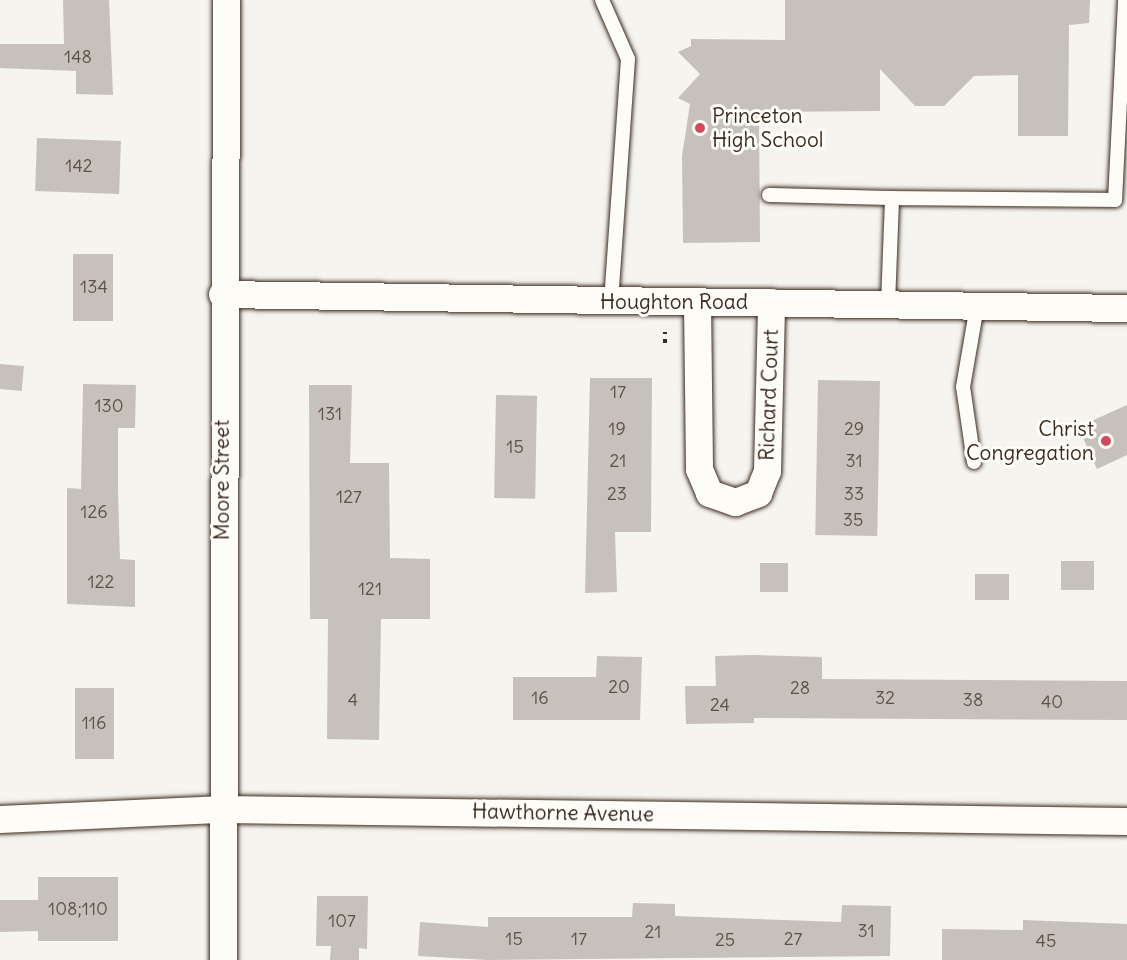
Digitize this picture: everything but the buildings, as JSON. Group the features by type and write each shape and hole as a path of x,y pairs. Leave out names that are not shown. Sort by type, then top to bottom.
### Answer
{"street":[{"name":"Moore Street","path":"223,960 222,294 226,0"},
{"name":"Houghton Road","path":"222,294 611,302 771,302 1127,308"},
{"name":"Richard Court","path":"697,302 699,469 709,493 735,502 758,493 767,471 771,302"},
{"name":"Hawthorne Avenue","path":"0,819 223,809 1127,821"}],"lane":[{"path":"602,0 628,59 611,302"},
{"path":"769,195 1115,200 1122,153 1125,0"},
{"path":"888,304 892,198"},
{"path":"974,462 963,387 977,306"}],"path":[{"path":"665,332 665,343"}],"place":[{"name":"Princeton High School","path":"700,128"},
{"name":"Christ Congregation","path":"1106,441"}]}
